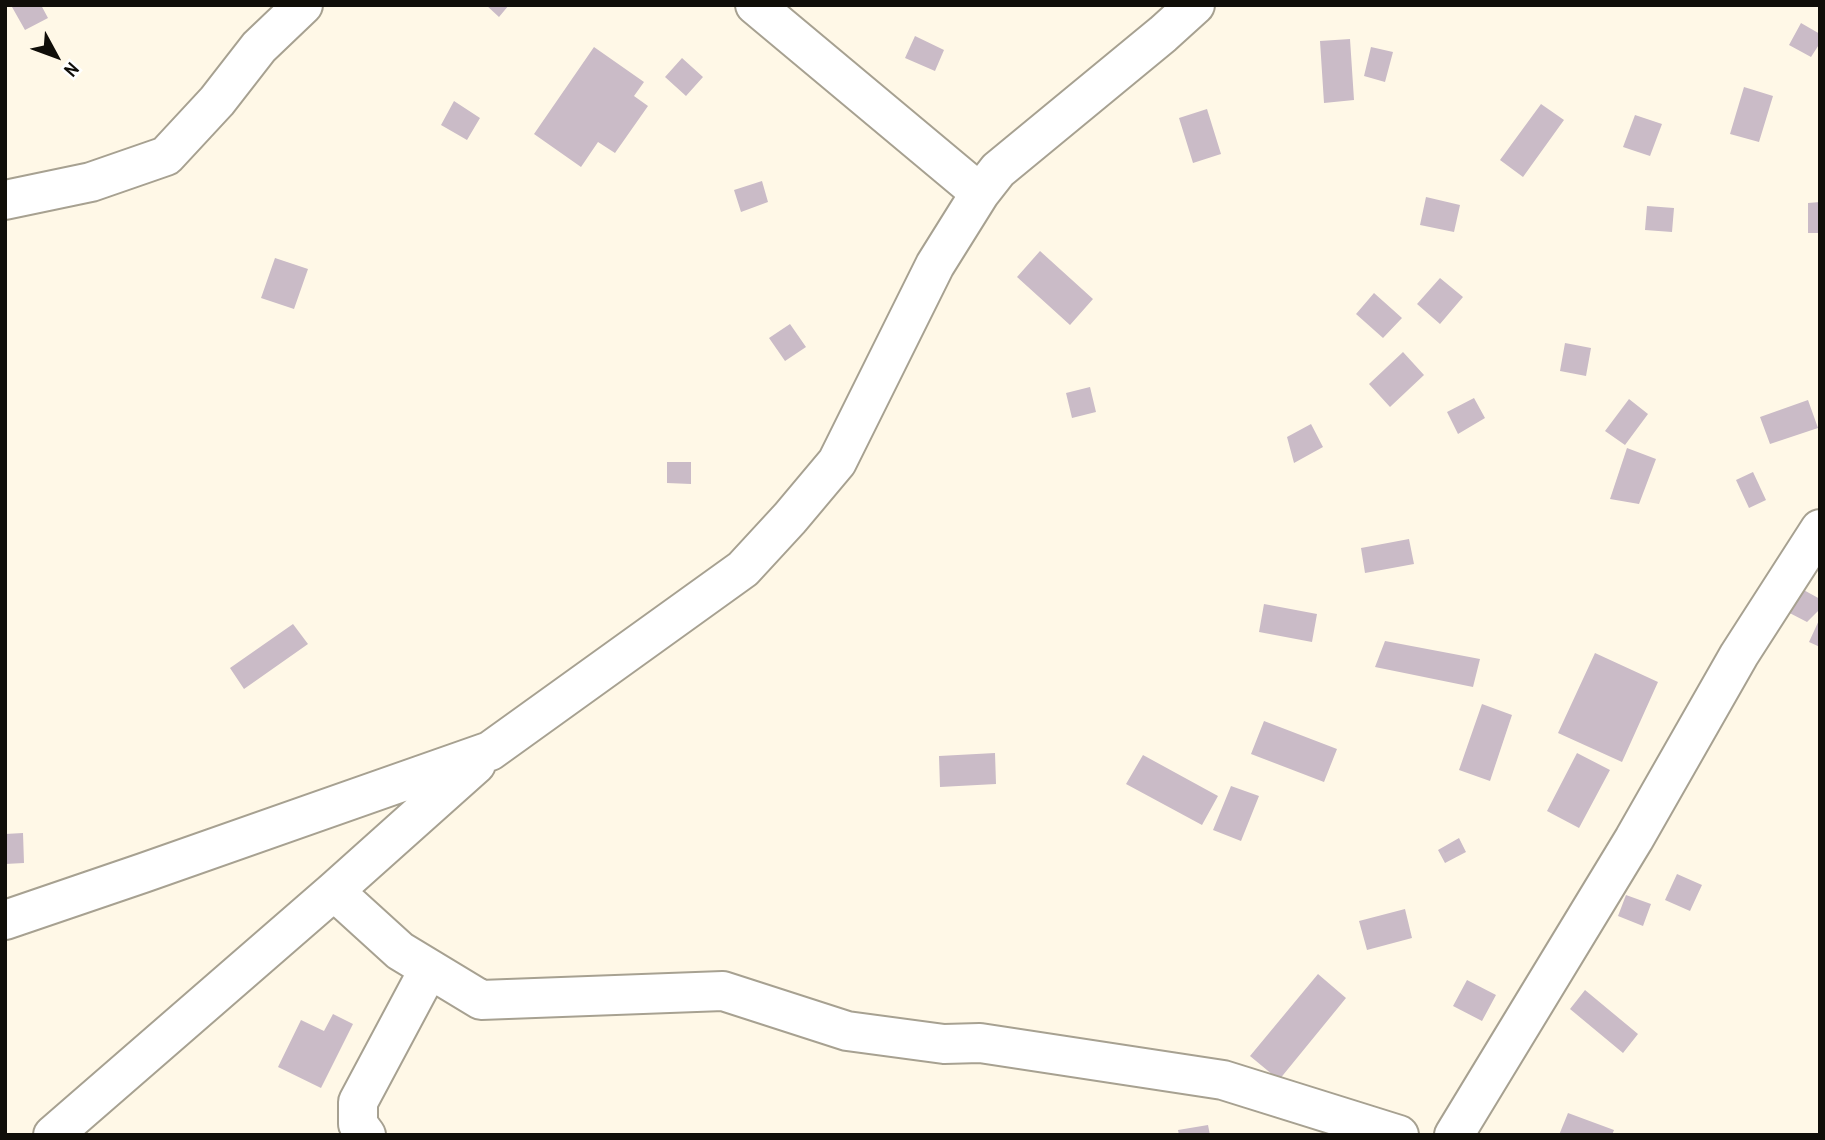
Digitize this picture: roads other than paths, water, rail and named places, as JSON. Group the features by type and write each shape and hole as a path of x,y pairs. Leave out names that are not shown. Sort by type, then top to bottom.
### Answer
{"street":[{"path":"5,200 91,182 166,156 217,101 259,47 303,5"},
{"path":"755,5 980,193"},
{"path":"53,1135 334,891 490,751 743,569 838,462 935,265 980,193 998,170 1195,5"},
{"path":"1454,1135 1634,839 1739,655 1820,529"},
{"path":"5,920 490,751"},
{"path":"334,891 400,951 481,1000 723,991 848,1031 944,1044 980,1043 1223,1080 1399,1135"},
{"path":"366,1135 358,1124 358,1102 429,969"}]}
